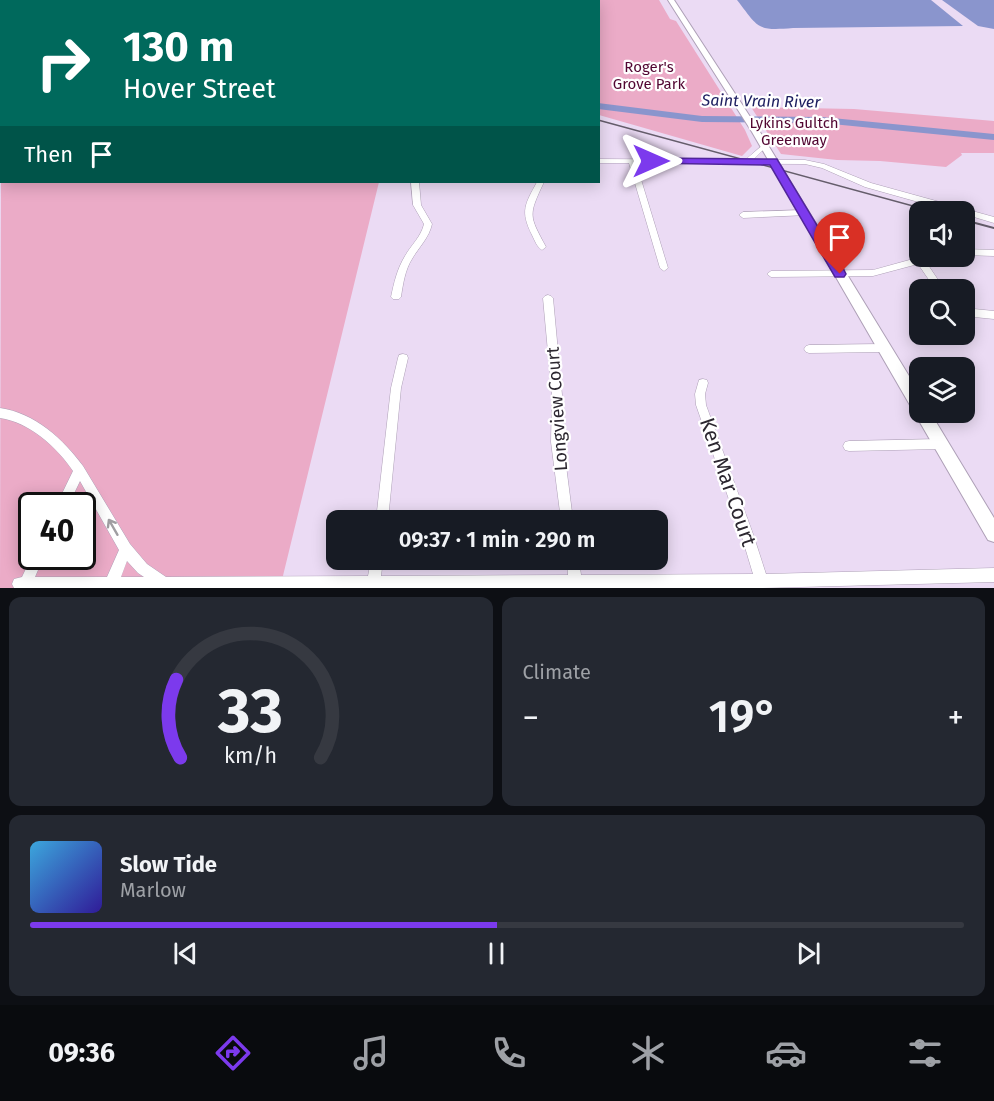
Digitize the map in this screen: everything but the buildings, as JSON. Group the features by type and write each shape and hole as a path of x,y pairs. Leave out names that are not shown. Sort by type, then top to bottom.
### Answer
{"main road":[{"path":"671,0 756,132 909,390"},
{"path":"929,423 994,534"}],"street":[{"path":"746,162 764,146"},
{"path":"600,161 817,164 862,183 994,220"},
{"path":"632,161 664,268"},
{"path":"396,297 400,274 407,259 427,230 428,224 417,205 415,183"},
{"path":"539,183 526,212 542,248"},
{"path":"743,214 804,213"},
{"path":"975,252 994,253"},
{"path":"771,274 856,274 882,272 909,264"},
{"path":"925,267 934,279"},
{"name":"Longview Court","path":"548,298 557,395 557,442 566,510"},
{"path":"975,313 994,315"},
{"path":"809,349 884,348"},
{"path":"383,510 396,388 403,358"},
{"name":"Ken Mar Court","path":"703,383 700,393 701,405 747,534 761,581"},
{"path":"0,413 15,416 52,436 79,470 126,549 141,569 166,584"},
{"path":"849,446 941,444"},
{"path":"69,492 79,470"},
{"path":"111,584 126,549"},
{"path":"30,570 22,584 761,581 789,584 994,575"},
{"path":"373,583 375,570"},
{"path":"574,570 576,583"}],"green space":[{"name":"Roger's Grove Park","path":"600,0 659,0 670,19 676,21 745,130 752,146 742,156 600,115"},
{"name":"Lykins Gultch Greenway","path":"751,107 854,109 994,121 994,153 961,153 962,155 946,167 781,154"},
{"path":"1,183 379,183 280,588 0,588"}],"water":[{"path":"737,0 931,0 963,26 772,29 759,26"},
{"path":"942,0 994,0 994,29 978,26"}],"waterway":[{"name":"Saint Vrain River","path":"600,106 702,119 822,120 994,137"}],"railway":[{"path":"600,121 909,205"},
{"path":"975,223 994,228"}],"route":[{"path":"651,161 773,162 840,274"}]}
